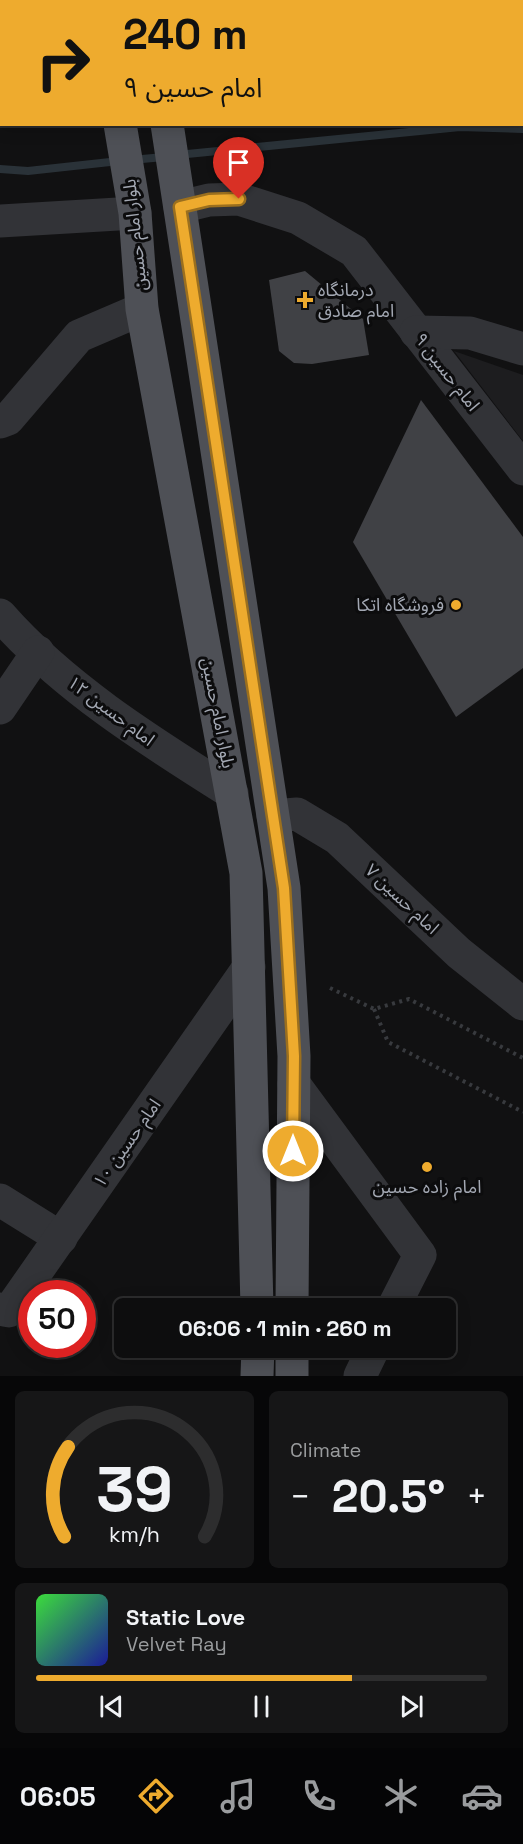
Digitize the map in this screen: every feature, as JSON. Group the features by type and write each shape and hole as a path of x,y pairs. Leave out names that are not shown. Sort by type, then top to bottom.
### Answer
{"main road":[{"name":"بلوار امام حسین","path":"120,126 135,213 142,309 246,873 257,1298"},
{"name":"بلوار امام حسین","path":"167,126 284,888 294,1084 292,1298"},
{"path":"257,1376 258,1358"},
{"path":"292,1358 292,1376"}],"street":[{"name":"امام حسین ۹","path":"180,207 209,200 239,199 298,218 354,251 523,469"},
{"path":"0,221 135,213"},
{"path":"0,422 8,419 79,336 142,309"},
{"path":"416,332 470,333 523,349"},
{"name":"امام حسین ۱۲","path":"0,615 64,676 161,749 232,793"},
{"path":"0,708 38,652"},
{"name":"امام حسین ۷","path":"273,816 297,814 337,838 459,953 523,1004"},
{"name":"امام حسین ۱۰","path":"3,1317 61,1238 249,967"},
{"path":"294,1084 420,1255 398,1298"},
{"path":"0,1200 61,1238"},
{"path":"360,1376 369,1358"}],"path":[{"path":"330,988 374,1009 409,999 523,1058"},
{"path":"374,1009 387,1042 523,1112"}],"shaded area":[{"path":"454,351 523,375 523,441"}],"building":[{"name":"درمانگاه امام صادق","path":"305,271 363,319 369,355 312,364 294,363 279,351 269,280"},
{"name":"فروشگاه اتکا","path":"421,400 523,537 523,668 456,717 353,542"}],"waterway":[{"path":"177,155 460,127 523,129"},
{"path":"142,159 164,157"},
{"path":"0,169 28,171 110,162"}],"place":[{"name":"درمانگاه امام صادق","path":"305,300"},
{"name":"فروشگاه اتکا","path":"456,605"},
{"name":"امام زاده حسین","path":"427,1167"}],"route":[{"path":"239,199 209,200 180,207 284,888 294,1056 293,1151"}]}
